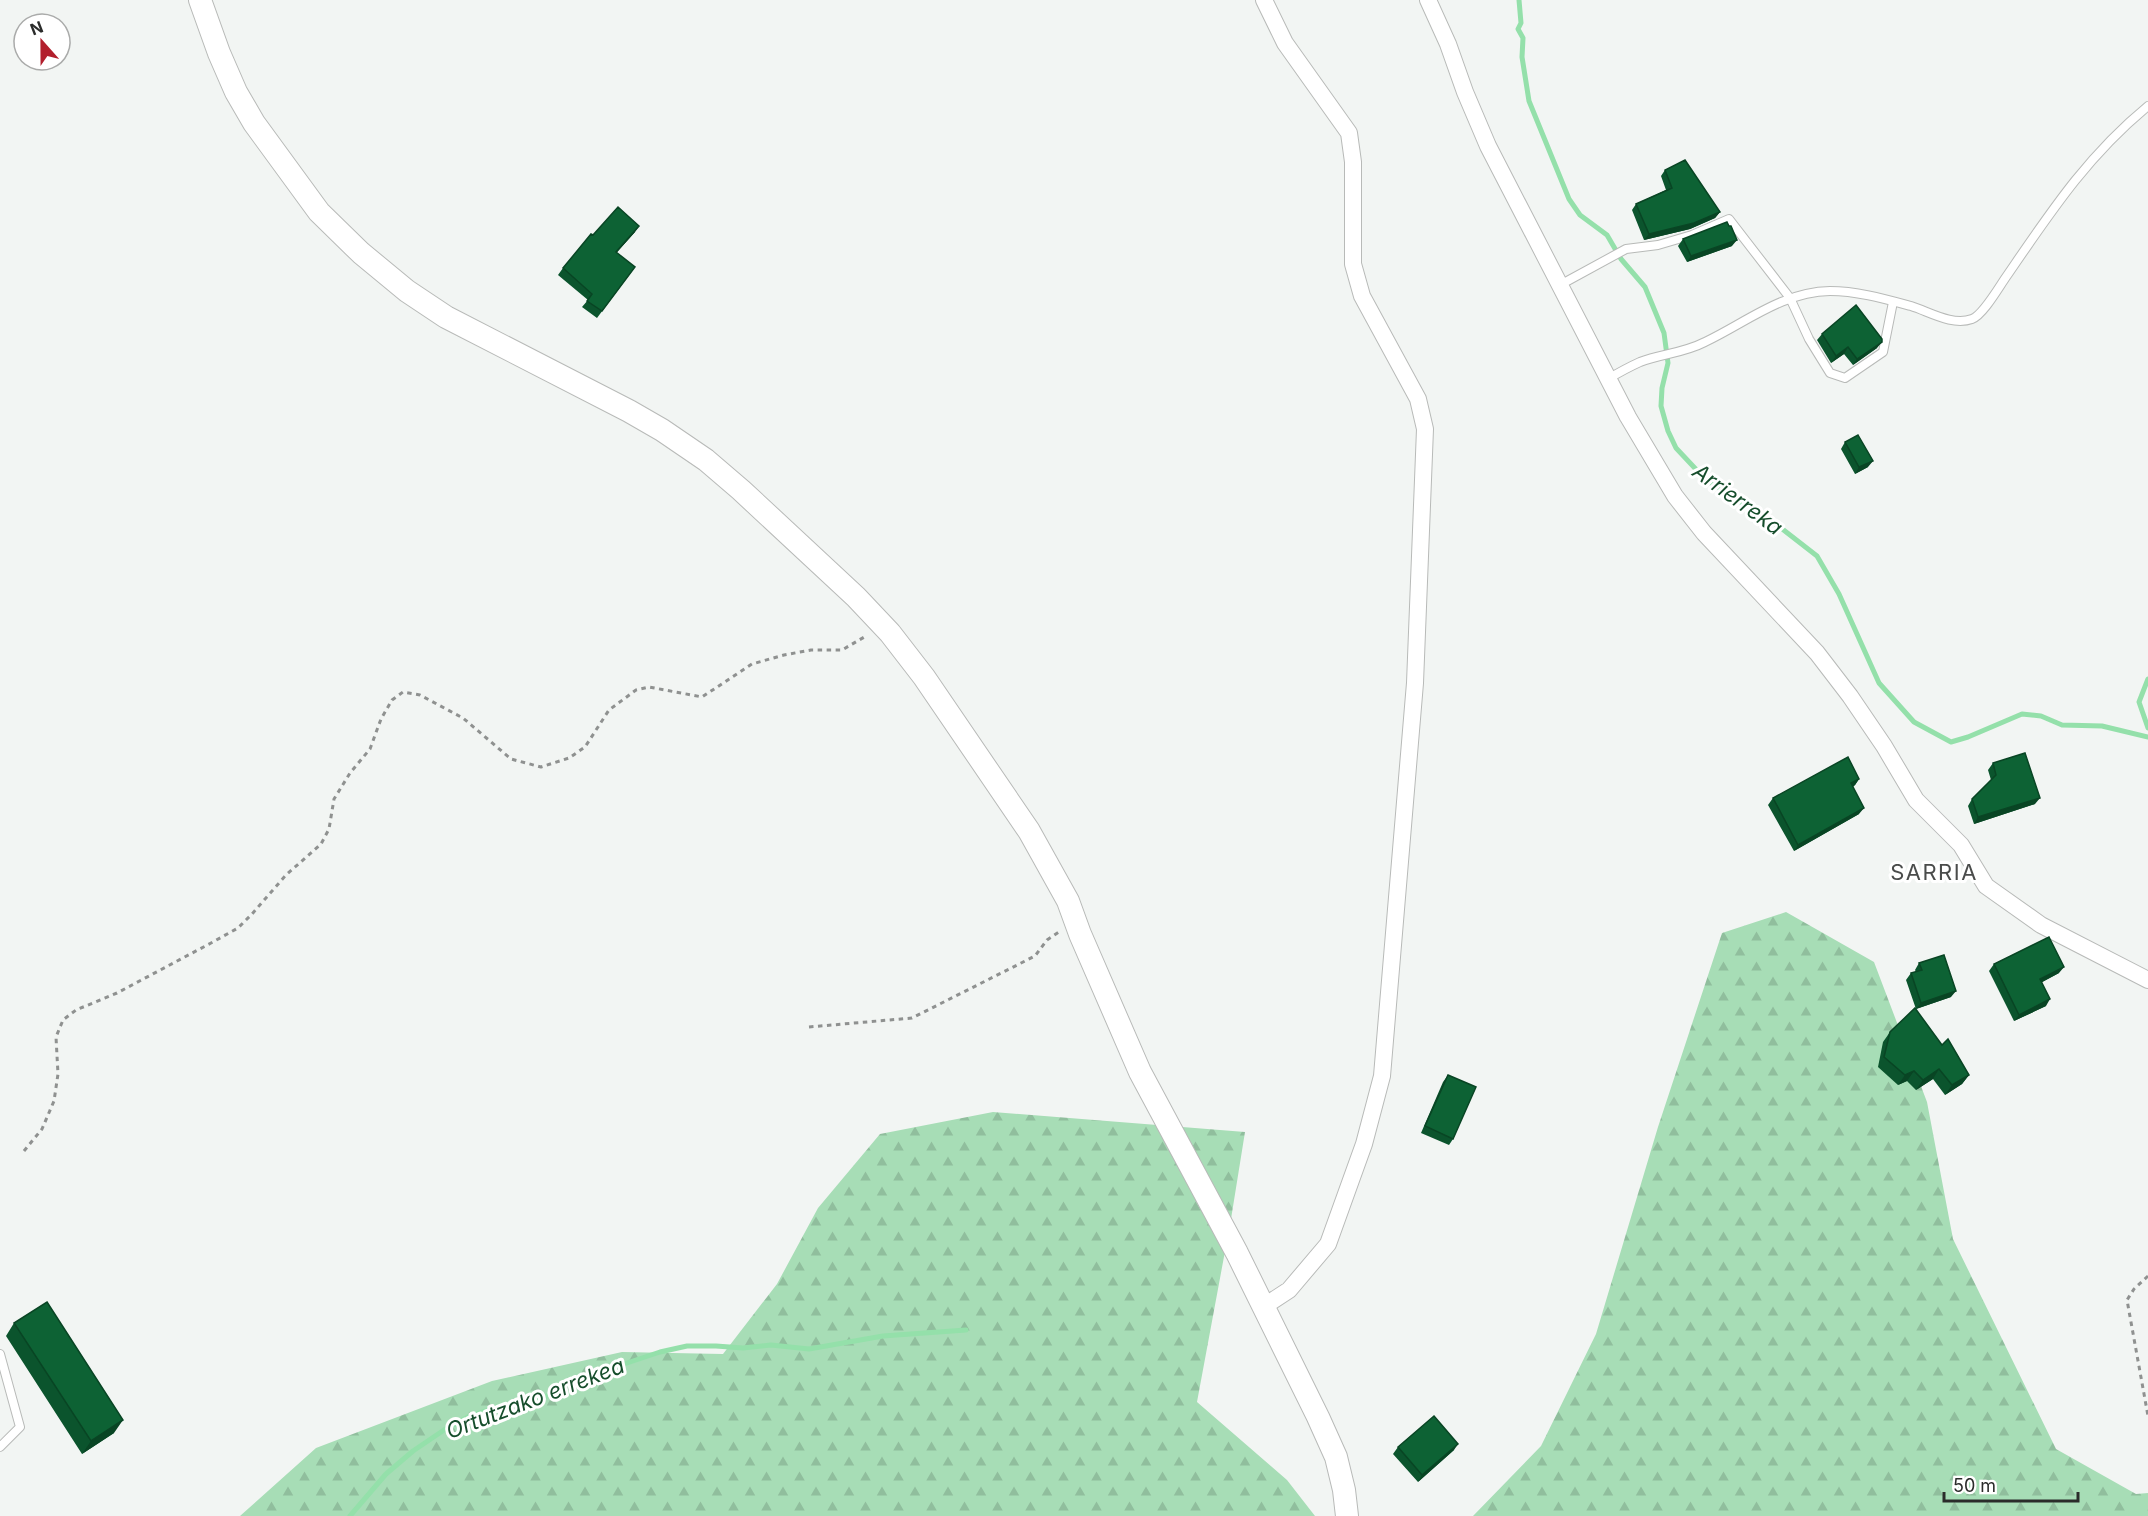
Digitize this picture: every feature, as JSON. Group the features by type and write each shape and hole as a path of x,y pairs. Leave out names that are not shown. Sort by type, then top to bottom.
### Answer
{"street":[{"path":"200,0 236,92 254,123 319,212 361,253 407,291 446,317 629,411 706,460 856,597 929,683 1029,831 1058,881 1140,1072 1318,1417 1336,1457 1344,1490 1347,1516"},
{"path":"1263,1307 1289,1290 1328,1244 1364,1144 1382,1076 1415,683 1425,429 1418,399 1362,296 1353,264 1353,162 1349,133 1285,43 1264,0"},
{"path":"1428,0 1448,44 1488,147 1628,417 1675,495 1704,533 1817,653 1884,746 1916,800 1961,844 1986,886 2042,925 2148,980"}],"lane":[{"path":"1608,379 1641,362 1683,352 1705,343 1790,298 1829,291 1856,293 1957,321 1974,318 1989,301 2081,171 2118,130 2148,106"},
{"path":"1560,285 1626,249 1658,245 1692,235 1729,219 1790,298 1809,339 1830,373 1845,378 1883,352 1893,302"},
{"path":"0,1354 20,1427 0,1447"}],"path":[{"path":"24,1151 42,1129 54,1101 58,1074 56,1037 63,1020 76,1010 117,993 238,928 286,875 321,844 329,829 334,799 350,773 370,749 381,719 392,700 403,692 420,695 463,718 511,759 541,767 569,758 585,747 609,710 636,690 649,687 702,697 752,664 812,650 842,650 882,626"},
{"path":"809,1027 912,1018 1035,956 1047,940 1075,922"},
{"path":"2148,1276 2134,1289 2127,1300 2148,1416"}],"green space":[{"path":"1786,912 1874,962 1927,1102 1953,1239 2056,1449 2136,1494 2148,1493 2148,1516 1473,1516 1541,1446 1596,1334 1658,1127 1722,933"},
{"path":"993,1112 1245,1132 1197,1402 1287,1480 1315,1516 240,1516 316,1448 492,1381 622,1352 723,1354 777,1284 818,1208 880,1134"}],"building":[{"path":"1685,160 1720,212 1694,223 1649,234 1636,204 1672,188 1665,170"},
{"path":"618,207 639,226 616,252 635,267 602,311 587,301 592,294 563,268 591,234 593,235"},
{"path":"1727,222 1737,240 1691,256 1683,239"},
{"path":"1856,305 1882,342 1857,359 1848,347 1836,356 1822,334"},
{"path":"1858,435 1873,461 1859,467 1845,442"},
{"path":"2025,753 2040,798 1978,817 1972,799 1996,775 1993,763"},
{"path":"1848,757 1859,779 1851,783 1864,808 1798,845 1773,798"},
{"path":"2049,937 2064,967 2040,979 2050,999 2019,1015 1994,964"},
{"path":"1944,955 1956,991 1921,1003 1911,973 1922,970 1919,963"},
{"path":"1915,1008 1942,1045 1948,1039 1969,1075 1952,1085 1939,1069 1923,1080 1914,1071 1905,1075 1884,1057 1890,1032"},
{"path":"1448,1075 1476,1087 1453,1139 1425,1126"},
{"path":"47,1302 123,1420 91,1441 14,1323"},
{"path":"1434,1416 1458,1444 1422,1475 1398,1447"}],"waterway":[{"name":"Arrierreka","path":"1519,0 1521,23 1518,29 1523,38 1522,57 1529,101 1569,199 1580,215 1607,235 1621,259 1645,287 1664,333 1668,363 1662,388 1661,406 1668,431 1676,448 1706,480 1781,528 1817,556 1839,594 1879,683 1914,722 1951,742 2022,714 2041,716 2062,725 2102,726 2148,737"},
{"path":"2148,679 2139,702 2148,728"},
{"name":"Ortutzako errekea","path":"350,1516 386,1474 413,1451 470,1416 500,1406 536,1402 566,1385 660,1352 687,1346 743,1348 771,1345 809,1349 883,1336 966,1330"}],"district":[{"name":"SARRIA","path":"1934,872"}]}
